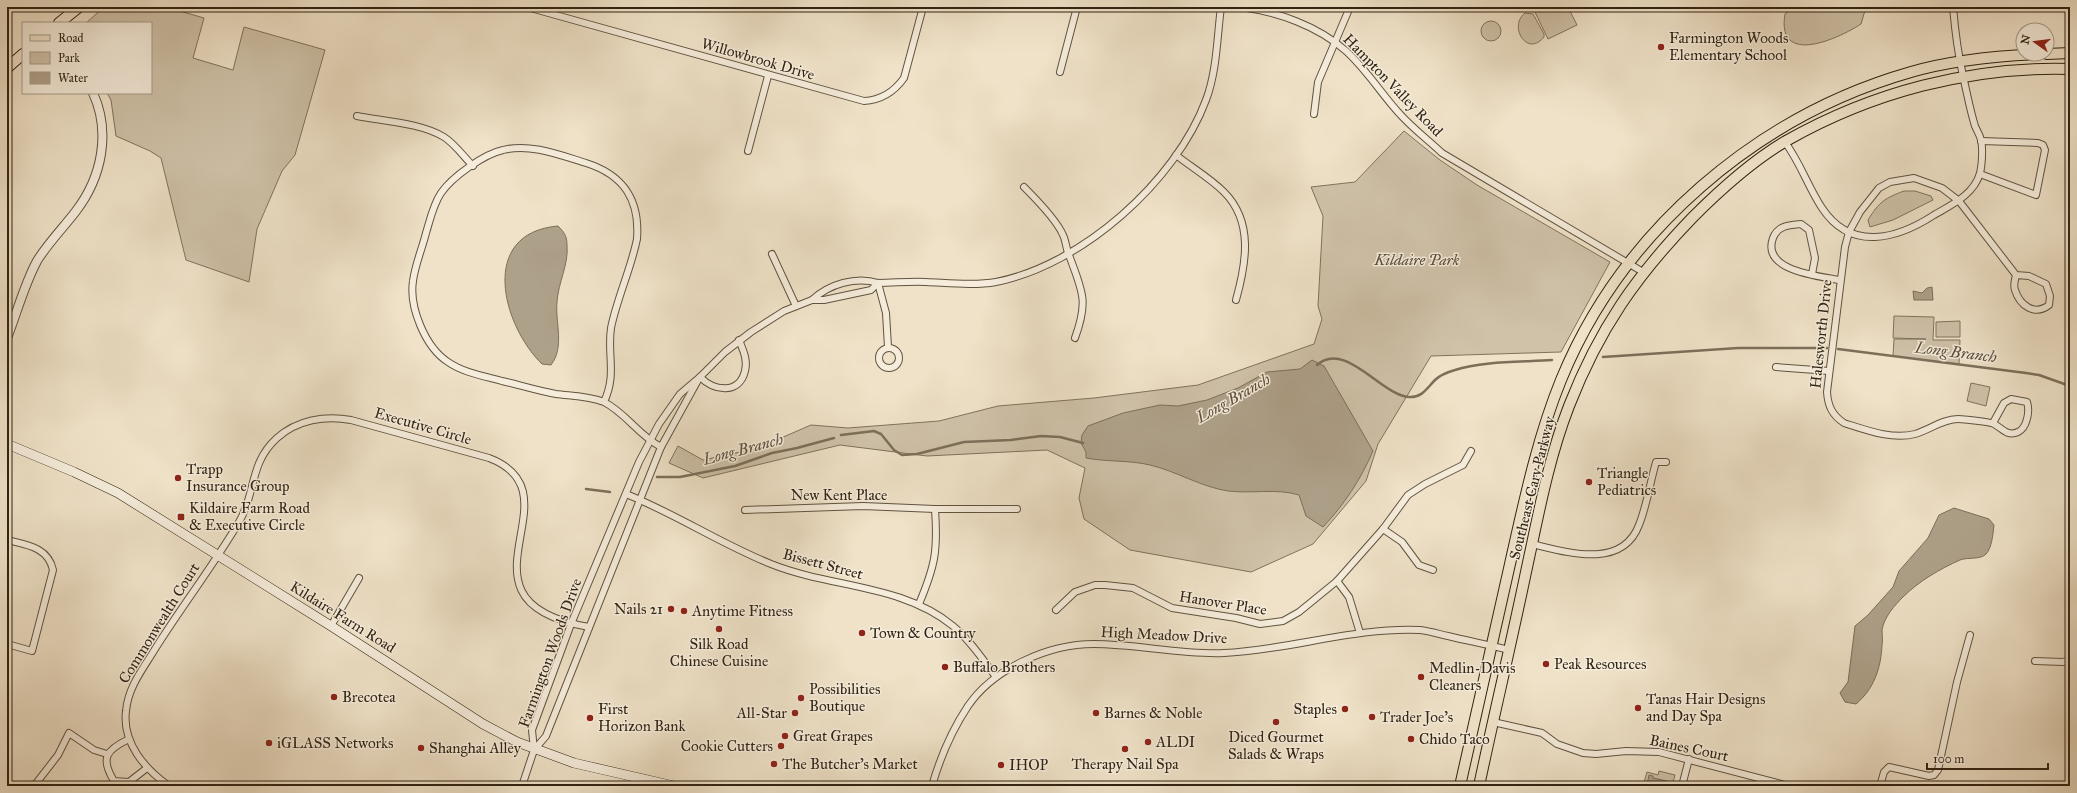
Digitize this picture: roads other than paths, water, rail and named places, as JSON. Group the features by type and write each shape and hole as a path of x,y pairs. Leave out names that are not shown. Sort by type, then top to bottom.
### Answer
{"main road":[{"path":"60,22 79,7"},
{"path":"2055,54 2070,53"},
{"path":"7,68 22,55"},
{"name":"Southeast Cary Parkway","path":"1460,786 1530,481 1552,403 1573,354 1590,322 1629,263 1697,190 1730,162 1777,130 1829,102 1913,71 1960,62 2015,56"},
{"name":"Southeast Cary Parkway","path":"1479,786 1532,544 1557,438 1570,404 1603,331 1643,272 1708,202 1741,173 1785,142 1867,103 1918,86 1963,76 2018,70 2070,69"},
{"name":"Kildaire Farm Road","path":"7,444 74,472 118,494 331,626 482,724 534,750 598,770 674,786"}],"street":[{"name":"Willowbrook Drive","path":"527,7 857,100 879,99 893,91 904,78 923,7"},
{"path":"1060,72 1077,7"},
{"name":"Farmington Woods Drive","path":"812,300 822,290 858,280 869,280 878,283 995,282 1035,269 1068,254 1119,220 1146,193 1176,155 1196,121 1207,96 1214,63 1221,7"},
{"name":"Hampton Valley Road","path":"1241,7 1291,19 1335,43 1369,75 1398,112 1442,153 1643,272"},
{"path":"1314,114 1318,82 1350,7"},
{"path":"1785,142 1804,171 1822,207 1830,219 1849,232 1864,237 1877,238 1894,235 1916,227 1959,201 1980,174 1981,141 1973,119 1960,62 1953,7"},
{"path":"748,151 768,76"},
{"path":"7,338 37,262 85,198 97,174 103,134 99,110 93,94"},
{"path":"357,116 398,123 435,133 445,138 472,166"},
{"path":"1980,174 2036,194 2045,150 2044,145 2038,143 1981,141"},
{"path":"604,402 608,393 612,371 612,326 637,239 638,225 636,209 630,195 615,177 598,167 538,150 518,148 504,149 488,155 452,182 437,201 414,275 413,292 416,310 430,343 446,361 465,370 543,392 604,402 611,405 649,441 661,447"},
{"path":"1176,155 1225,193 1236,210 1244,234 1246,254 1236,300"},
{"path":"1849,232 1878,188 1890,182 1914,178 1942,188 1959,201 2016,275 2015,290 2025,305 2032,310 2039,311 2049,305 2050,296 2046,284 2029,276 2016,275"},
{"path":"1024,187 1063,234 1068,254 1080,280 1083,296 1082,318 1075,338"},
{"path":"1812,274 1815,258 1809,230 1801,224 1789,225 1780,228 1775,233 1772,241 1774,257 1788,268 1812,274 1839,280"},
{"name":"Halesworth Drive","path":"1849,232 1839,280 1827,392 1829,405 1836,418 1844,423 1898,437 1916,434 1951,419 1993,423 2006,433 2017,433 2022,429 2028,415 2029,408 2027,402 2011,399 2004,403 1993,423"},
{"path":"772,254 796,306"},
{"path":"878,283 886,313 888,348"},
{"name":"Farmington Woods Drive","path":"534,750 546,736 661,447 689,400 700,378 709,366 739,340 770,320 796,306 812,300 824,300 871,290 878,283"},
{"path":"700,378 706,384 722,390 731,388 739,382 745,372 746,362 739,340"},
{"path":"1776,368 1829,371"},
{"name":"Farmington Woods Drive","path":"534,750 532,730 571,624 649,441 680,394 700,378"},
{"name":"Executive Circle","path":"218,556 240,520 254,474 271,444 287,430 306,422 330,417 340,418 489,458 507,468 520,484 525,504 516,565 518,583 523,595 532,606 556,619 571,624 589,627"},
{"name":"Hanover Place","path":"1056,610 1075,592 1096,585 1116,585 1132,588 1172,608 1236,618 1260,624 1275,624 1299,612 1338,582 1383,529 1408,495 1425,484 1463,465 1471,452"},
{"path":"1532,544 1590,556 1614,550 1628,542 1639,526 1656,462 1666,462"},
{"name":"Bissett Street","path":"626,494 666,511 749,555 774,565 803,575 901,597 919,604 954,626 996,678"},
{"name":"New Kent Place","path":"745,510 863,506 1017,510"},
{"path":"919,604 930,578 936,556 934,509"},
{"path":"1383,529 1402,542 1419,565 1433,570"},
{"path":"7,540 37,547 51,561 53,570 32,651 7,644"},
{"name":"Commonwealth Court","path":"169,786 148,768 129,739 126,712 132,685 180,610 218,556"},
{"path":"331,626 359,578"},
{"path":"1338,582 1349,597 1360,633"},
{"name":"High Meadow Drive","path":"932,786 949,739 969,705 996,678 1039,655 1079,644 1111,645 1177,652 1225,653 1298,644 1360,633 1421,630 1509,650"},
{"path":"1880,786 1884,772 1889,767 1930,776 1934,775 1938,770 1957,682 1970,635"},
{"path":"2035,661 2063,662 2070,660"},
{"name":"Baines Court","path":"1493,722 1542,733 1557,744 1583,753 1596,754 1650,751 1689,759 1789,786"},
{"path":"34,786 58,755 69,733 94,750 108,754"},
{"path":"129,739 112,748 108,754 106,768 113,783 129,782 148,768"},
{"path":"522,786 534,750"},
{"path":"1682,786 1689,759"}],"water":[{"path":"558,226 566,237 567,252 557,302 558,350 551,365 542,364 528,347 516,327 508,305 505,283 507,262 516,245 533,232"},
{"path":"1932,287 1933,300 1914,300 1913,291 1922,293 1927,288"},
{"path":"1312,360 1324,366 1373,451 1363,472 1351,491 1338,510 1323,527 1306,516 1299,495 1273,491 1228,491 1208,486 1150,465 1134,462 1086,458 1086,452 1081,443 1082,435 1088,426 1123,413 1160,405 1178,406 1207,400 1238,388 1267,372 1300,369"},
{"path":"1954,508 1989,519 1994,525 1990,548 1984,556 1960,560 1937,571 1909,591 1900,600 1890,612 1883,625 1880,662 1872,685 1868,692 1856,704 1845,702 1840,693 1848,682 1855,626 1868,615 1893,587 1899,571 1928,538 1939,515"},
{"path":"1649,775 1653,776 1653,778 1667,781 1666,786 1647,785"}],"waterway":[{"name":"Long Branch","path":"1603,357 1738,348 1827,348"},
{"name":"Long Branch","path":"1838,349 2039,375 2070,386"},
{"name":"Long Branch","path":"1317,365 1328,359 1339,359 1363,371 1398,394 1414,397 1421,394 1442,375 1465,367 1489,363 1552,360"},
{"name":"Long Branch","path":"841,435 874,431 881,434 894,450 902,455 917,454 964,442 1011,440 1041,436 1060,437 1083,443"},
{"name":"Long Branch","path":"657,477 680,477 735,466 772,453 834,438"},
{"name":"Long Branch","path":"586,489 610,492"}],"place":[{"name":"Farmington Woods Elementary School","path":"1661,47"},
{"name":"Trapp Insurance Group","path":"178,478"},
{"name":"Triangle Pediatrics","path":"1589,482"},
{"name":"Kildaire Farm Road & Executive Circle","path":"181,517"},
{"name":"Nails 21","path":"671,609"},
{"name":"Anytime Fitness","path":"684,611"},
{"name":"Silk Road Chinese Cuisine","path":"719,629"},
{"name":"Town & Country","path":"862,633"},
{"name":"Peak Resources","path":"1546,664"},
{"name":"Buffalo Brothers","path":"945,667"},
{"name":"Medlin-Davis Cleaners","path":"1421,677"},
{"name":"Brecotea","path":"334,697"},
{"name":"Possibilities Boutique","path":"801,698"},
{"name":"Tanas Hair Designs and Day Spa","path":"1638,708"},
{"name":"Staples","path":"1345,709"},
{"name":"All-Star","path":"795,713"},
{"name":"Barnes & Noble","path":"1096,713"},
{"name":"Trader Joe's","path":"1372,717"},
{"name":"First Horizon Bank","path":"590,718"},
{"name":"Diced Gourmet Salads & Wraps","path":"1276,722"},
{"name":"Great Grapes","path":"785,736"},
{"name":"Chido Taco","path":"1411,739"},
{"name":"ALDI","path":"1148,742"},
{"name":"iGLASS Networks","path":"269,743"},
{"name":"Cookie Cutters","path":"781,746"},
{"name":"Shanghai Alley","path":"421,748"},
{"name":"Therapy Nail Spa","path":"1125,749"},
{"name":"The Butcher's Market","path":"774,764"},
{"name":"IHOP","path":"1001,765"}],"park label":[{"name":"Kildaire Park","path":"1417,260"}]}
